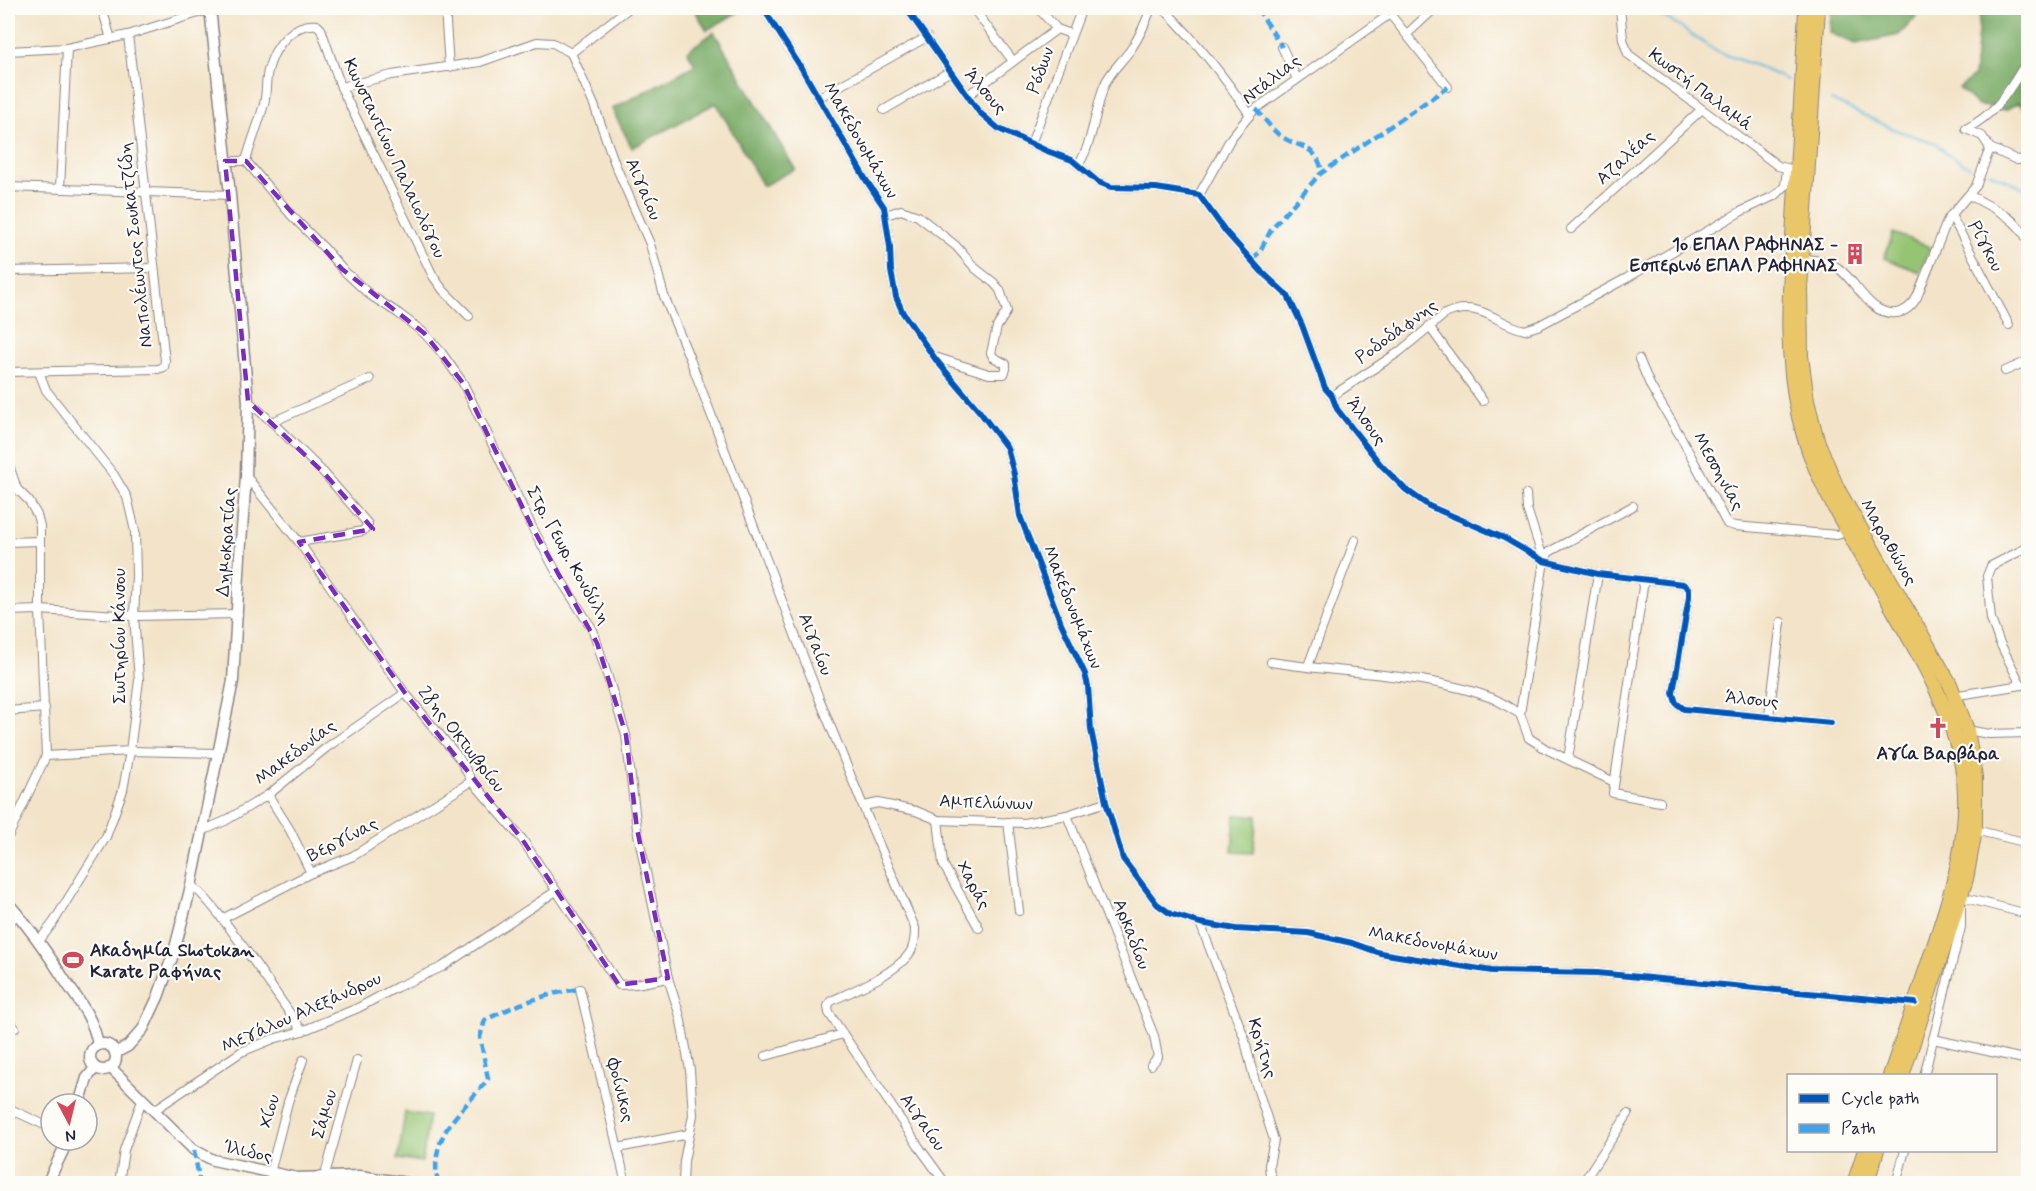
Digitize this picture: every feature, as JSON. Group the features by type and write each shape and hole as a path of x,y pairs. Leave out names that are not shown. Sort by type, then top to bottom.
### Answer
{"main road":[{"name":"Μαραθώνος","path":"1806,8 1792,169 1789,303 1792,377 1799,417 1824,485 1938,690 1962,766 1965,800 1964,828 1955,876 1891,1074"},
{"name":"Μαραθώνος","path":"1818,8 1800,311 1801,356 1807,401 1817,440 1848,508 1930,646 1954,695 1967,730 1975,777 1975,830 1961,897 1903,1074"},
{"path":"1854,1184 1864,1152"},
{"path":"1866,1184 1876,1152"}],"street":[{"path":"102,8 111,39"},
{"path":"8,51 67,48 111,39 211,8"},
{"name":"Δημοκρατίας","path":"115,1053 122,1051 134,1040 151,1013 174,952 191,886 233,681 246,476 248,401 211,8"},
{"path":"445,8 449,67"},
{"path":"341,87 392,75 480,62 537,42 553,43 571,53 628,8"},
{"name":"Μακεδονομάχων","path":"763,8 884,207 891,271 896,297 903,313 934,357 980,412 1010,457 1020,516 1061,623 1089,686 1091,730 1106,802 1123,859 1157,904 1171,914 1200,923 1236,929 1308,933 1352,943 1380,953 1492,971 1597,973 1915,1002"},
{"name":"Άλσους","path":"906,8 949,72 986,120 999,129 1072,160 1098,182 1112,187 1156,188 1199,195 1226,231 1262,272 1288,296 1302,325 1325,388 1332,396 1337,409 1381,465 1405,489 1429,506 1495,534 1544,561 1598,574 1683,584 1689,589 1673,693 1676,703 1684,709 1831,723"},
{"path":"973,8 1013,61"},
{"path":"1038,8 1056,29 1071,34"},
{"name":"Ρόδων","path":"1031,144 1082,8"},
{"path":"1078,165 1087,149 1104,84 1139,36 1151,8"},
{"path":"1163,8 1189,33 1218,68 1250,115"},
{"path":"1435,8 1407,34 1448,87"},
{"name":"Κωστή Παλαμά","path":"1620,8 1623,39 1628,54 1778,165 1792,169"},
{"name":"Ντάλιας","path":"1199,195 1231,138 1250,115 1390,14 1407,34"},
{"name":"Κωνσταντίνου Παλαιολόγου","path":"246,161 262,111 271,60 281,42 297,29 311,24 317,25 321,29 341,87 433,276 442,290 469,316"},
{"path":"968,95 1056,29"},
{"name":"Ναπολέωντος Σουκατζίδη","path":"8,372 158,369 164,367 128,35"},
{"path":"818,98 927,37"},
{"path":"1282,47 1297,79"},
{"path":"60,188 67,48"},
{"name":"Αιγαίου","path":"571,53 594,105 618,173 650,244 664,296 815,687 915,928 915,941 910,953 881,978 831,1001 828,1006 829,1013 946,1184"},
{"path":"2028,60 2001,102 1990,114 1966,129 1982,136 1990,148 2017,159 2028,159"},
{"path":"884,110 949,72"},
{"name":"Αζαλέας","path":"1570,229 1701,110"},
{"path":"1802,259 1825,261 1835,265 1877,308 1888,313 1900,312 1910,307 1917,297 1951,215 1979,180 1990,148"},
{"path":"225,161 246,161"},
{"name":"Στρ. Γεωρ. Κονδύλη","path":"246,161 292,216 342,269 370,295 424,333 441,352 463,383 531,525 559,577 592,630 626,735 637,829 668,978 680,1016 690,1070 693,1115 684,1161 683,1184"},
{"name":"Ροδοδάφνης","path":"1332,396 1399,352 1445,314 1459,308 1477,310 1519,329 1532,329 1627,278 1740,212 1776,195 1785,186 1792,169"},
{"path":"8,187 230,195"},
{"path":"1969,195 2010,217 2020,227 2028,241"},
{"path":"886,214 901,210 918,216 956,246 975,268 994,283 1000,290 1007,308 1007,313 997,327 991,353 993,357 1006,364 1004,374 989,374 934,357"},
{"name":"Ρίγκου","path":"1951,215 2009,325"},
{"path":"8,271 154,268"},
{"path":"1429,327 1483,401"},
{"name":"Μεσσηνίας","path":"1639,359 1651,387 1679,433 1727,524 1837,535 1849,531"},
{"path":"2006,371 2028,361"},
{"name":"Σωτηρίου Κάνσου","path":"39,372 46,390 114,475 127,497 135,531 134,616 139,680 123,790 106,837 53,923 39,941"},
{"path":"272,422 370,379"},
{"path":"248,401 324,473 368,524 366,530 363,531 299,542"},
{"path":"8,462 18,489 37,515 40,526 40,610 46,756 8,837"},
{"name":"28ης Οκτωβρίου","path":"246,476 299,542 405,693 459,758 472,782 522,839 619,985 668,978"},
{"path":"8,489 18,489"},
{"path":"1526,494 1527,509 1544,561"},
{"path":"1614,782 1529,738 1520,714 1544,561 1555,547 1632,506"},
{"path":"1308,666 1355,540"},
{"path":"8,542 40,541"},
{"path":"1943,703 1954,695 2025,684 1999,641 1991,619 1987,576 1991,566 2028,547"},
{"path":"1568,759 1598,574"},
{"path":"1644,580 1613,793 1660,802"},
{"path":"8,610 134,616 238,614"},
{"path":"1769,716 1781,622"},
{"path":"1271,662 1350,673 1400,677 1460,689 1494,699 1520,714"},
{"name":"Μακεδονίας","path":"202,831 225,821 268,795 326,748 405,693"},
{"path":"8,711 45,708"},
{"path":"1967,730 1989,734 2028,733"},
{"path":"46,756 130,751 218,753"},
{"name":"Βεργίνας","path":"222,919 311,873 353,856 472,782"},
{"path":"268,795 290,830 311,873"},
{"name":"Αμπελώνων","path":"864,806 878,803 916,811 938,820 1024,823 1067,815 1106,802"},
{"name":"Αρκαδίου","path":"1067,815 1154,1036 1158,1057 1151,1065"},
{"name":"Χαράς","path":"938,820 944,864 979,928"},
{"path":"1008,822 1019,910"},
{"path":"1975,830 2028,843"},
{"path":"191,886 198,890 222,919 302,1031"},
{"name":"Μεγάλου Αλεξάνδρου","path":"153,1111 241,1052 273,1039 302,1031 358,1008 442,967 556,891"},
{"path":"1924,1074 1961,927 1961,897 2028,914"},
{"path":"8,903 39,941 89,1016 96,1032 98,1045"},
{"path":"8,924 17,914"},
{"name":"Κρήτης","path":"1200,923 1244,1037 1254,1078 1274,1140 1269,1165 1270,1174 1277,1184"},
{"name":"Φοίνικος","path":"580,989 626,1184"},
{"path":"8,1020 15,1028"},
{"path":"766,1056 843,1034"},
{"path":"1933,1039 2028,1060"},
{"path":"98,1045 106,1045 115,1053 115,1061 103,1070 95,1068 90,1057 92,1050 98,1045"},
{"name":"Χίου","path":"270,1173 285,1112 303,1059"},
{"name":"Σάμου","path":"324,1178 357,1060"},
{"name":"Ίλιδος","path":"110,1067 194,1150 213,1160 297,1178 414,1184"},
{"path":"83,1092 87,1078 95,1068"},
{"path":"118,1184 124,1150 142,1100"},
{"path":"8,1108 39,1122"},
{"path":"1582,1184 1628,1114"},
{"path":"618,1148 689,1134"},
{"path":"47,1184 62,1152"},
{"path":"1904,1152 1897,1182 1909,1184"}],"highlighted area":[{"path":"225,161 246,161 342,269 424,333 463,383 531,525 597,643 626,735 637,829 668,978 619,985 522,839 405,693 299,542 373,529 324,473 248,401"}],"green space":[{"path":"700,8 746,8 707,30 695,11"},
{"path":"1831,8 1922,8 1899,35 1855,44 1830,33"},
{"path":"1980,8 2028,9 2028,112 2018,103 2005,110 1977,105 1959,88 1974,76"},
{"path":"714,32 795,169 763,186 716,103 632,148 612,109 695,65 687,51"},
{"path":"1893,233 1930,247 1920,272 1884,258"},
{"path":"1235,815 1257,816 1253,853 1232,852"},
{"path":"405,1112 429,1116 422,1162 398,1159"}],"waterway":[{"path":"1648,8 1717,52 1757,66 1787,80"},
{"path":"1831,100 1898,131 1936,143 1947,154 1970,167"},
{"path":"1989,172 2028,190"}],"marked path":[{"path":"210,9 215,8"},
{"path":"1257,8 1282,47"},
{"path":"1386,8 1390,14"},
{"path":"1252,259 1259,253 1272,228 1320,174 1448,87"},
{"path":"1256,109 1278,134 1311,151 1316,156 1322,172"},
{"path":"438,1184 436,1166 442,1138 458,1114 488,1079 480,1037 485,1020 531,1000 580,989"},
{"path":"194,1150 200,1184"}],"cycle path":[{"path":"763,8 884,207 891,271 896,297 903,313 936,360 1007,448 1014,474 1020,516 1061,623 1085,674 1091,730 1106,802 1123,859 1157,904 1171,914 1200,923 1236,929 1308,933 1352,943 1380,953 1492,971 1597,973 1915,1003"},
{"path":"906,8 979,112 999,129 1072,160 1098,182 1111,187 1156,188 1199,195 1226,232 1262,272 1288,296 1302,325 1325,388 1332,396 1337,409 1381,465 1405,489 1429,506 1504,538 1544,561 1598,574 1683,584 1689,589 1673,693 1676,703 1684,709 1831,723"}],"place":[{"name":"1ο ΕΠΑΛ ΡΑΦΗΝΑΣ - Εσπερινό ΕΠΑΛ ΡΑΦΗΝΑΣ","path":"1855,254"},
{"name":"Αγία Βαρβάρα","path":"1938,728"},
{"name":"Ακαδημία Shotokan Karate Ραφήνας","path":"73,960"}]}
